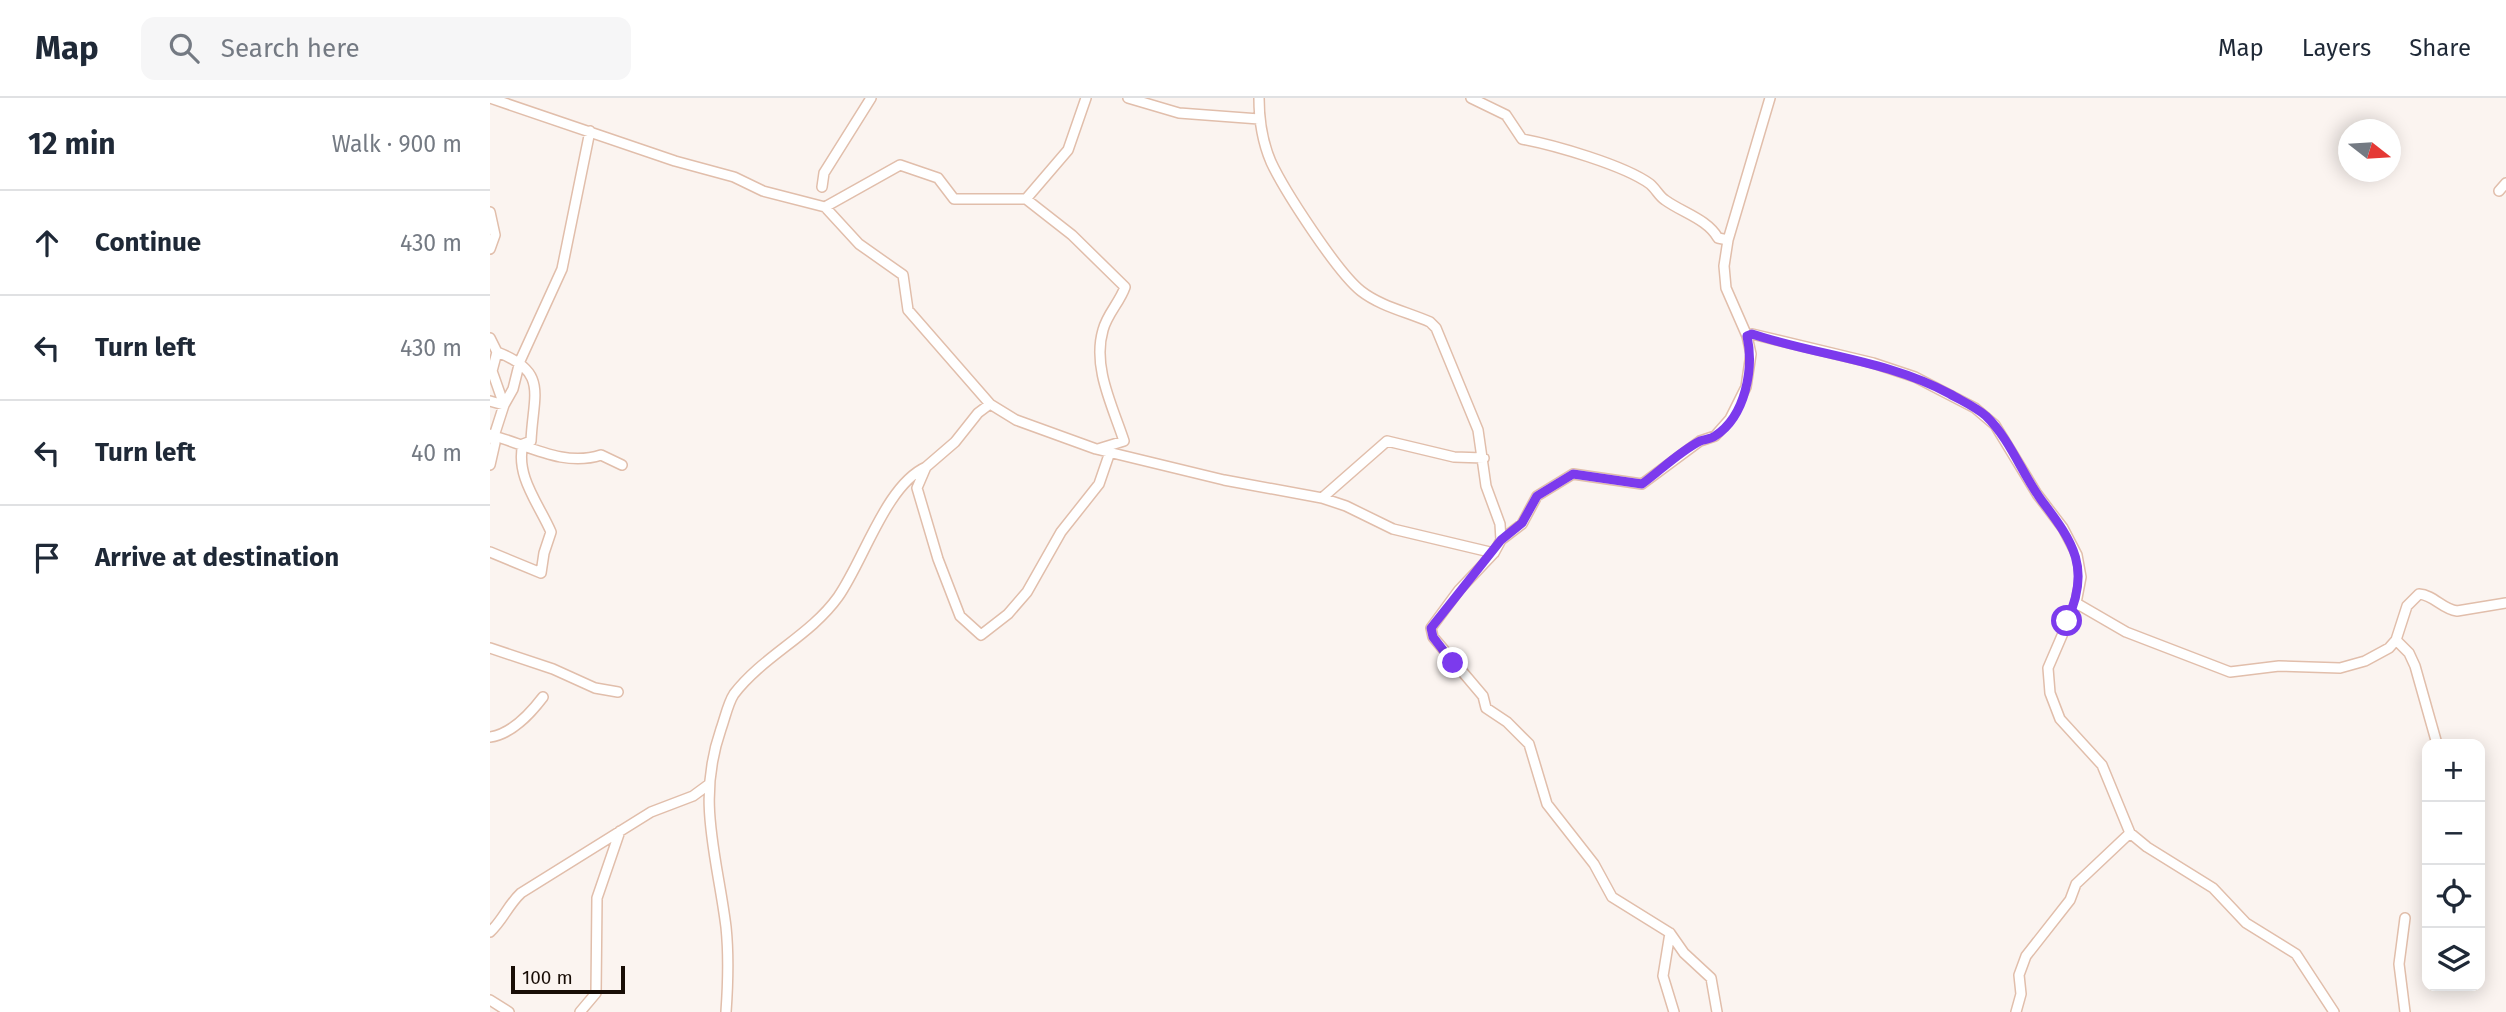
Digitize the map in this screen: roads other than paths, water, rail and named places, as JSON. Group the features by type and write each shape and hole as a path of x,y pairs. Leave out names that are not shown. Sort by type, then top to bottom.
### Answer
{"street":[{"path":"490,98 675,161 734,177 763,191 825,207 859,244 903,275 908,310 990,404 1016,420 1096,449 1224,480 1322,498 1346,506 1393,529 1494,553"},
{"path":"822,187 824,173 871,98"},
{"path":"1026,199 1068,149 1086,98"},
{"path":"1128,98 1179,113 1259,120"},
{"path":"1259,98 1259,120 1270,160 1340,268 1371,297 1430,322 1436,328 1469,406 1484,458 1486,486 1500,524 1501,540"},
{"path":"1471,98 1506,114 1522,139 1549,144 1636,177 1652,186 1662,199 1712,228 1718,237 1728,240"},
{"path":"1717,1012 1710,978 1697,968 1670,933 1612,897 1594,864 1547,804 1530,744 1514,727 1486,708 1483,696 1433,637 1431,628 1459,590 1494,553 1501,540 1522,523 1537,496 1573,474 1642,484 1700,441 1715,436 1730,419 1746,387 1752,362 1747,336 1726,288 1724,266 1728,240 1770,98"},
{"path":"490,465 492,434 513,389 520,361 562,269 590,131"},
{"path":"825,207 900,165 938,178 954,199 1026,199 1072,235 1125,287 1119,305 1102,331 1102,381 1124,441 1096,449"},
{"path":"490,212 495,235 490,249"},
{"path":"1747,336 1752,334 1895,369 1932,384 1986,416 2063,528 2077,555 2081,577 2076,603 2048,668 2050,693 2060,719 2107,774 2130,833 2158,855 2213,888 2246,923 2296,954 2334,1012"},
{"path":"490,338 497,352 492,371 504,405"},
{"path":"497,352 520,361 531,371 534,387 531,441 523,444"},
{"path":"490,401 504,405"},
{"path":"726,1012 729,977 726,928 708,815 708,785 710,765 732,697 753,673 822,616 839,596 900,488 914,472 926,467 955,442 978,412 990,404"},
{"path":"492,434 561,459 586,460 601,455 622,465"},
{"path":"1322,498 1387,440 1454,457 1484,458"},
{"path":"490,552 541,573 551,532 525,478 520,456 523,444"},
{"path":"926,467 917,494 938,559 960,616 981,635 991,630 1022,599 1061,532 1099,484 1110,452"},
{"path":"2076,603 2126,632 2230,672 2279,666 2327,668 2351,665 2389,648 2396,640 2407,606 2419,594 2429,596 2449,610 2457,611 2506,603"},
{"path":"2396,640 2409,653 2415,666 2436,739"},
{"path":"490,648 554,669 595,688 618,692"},
{"path":"490,737 500,736 521,721 543,697"},
{"path":"490,932 505,918 510,903 521,893 587,854 651,811 694,796 708,785"},
{"path":"580,1012 596,993 594,958 597,898 621,830"},
{"path":"2015,1012 2021,994 2020,975 2025,956 2070,900 2076,884 2130,833"},
{"path":"2405,918 2399,964 2405,1012"},
{"path":"1670,933 1663,976 1674,1012"},
{"path":"490,1000 509,1012"}]}
